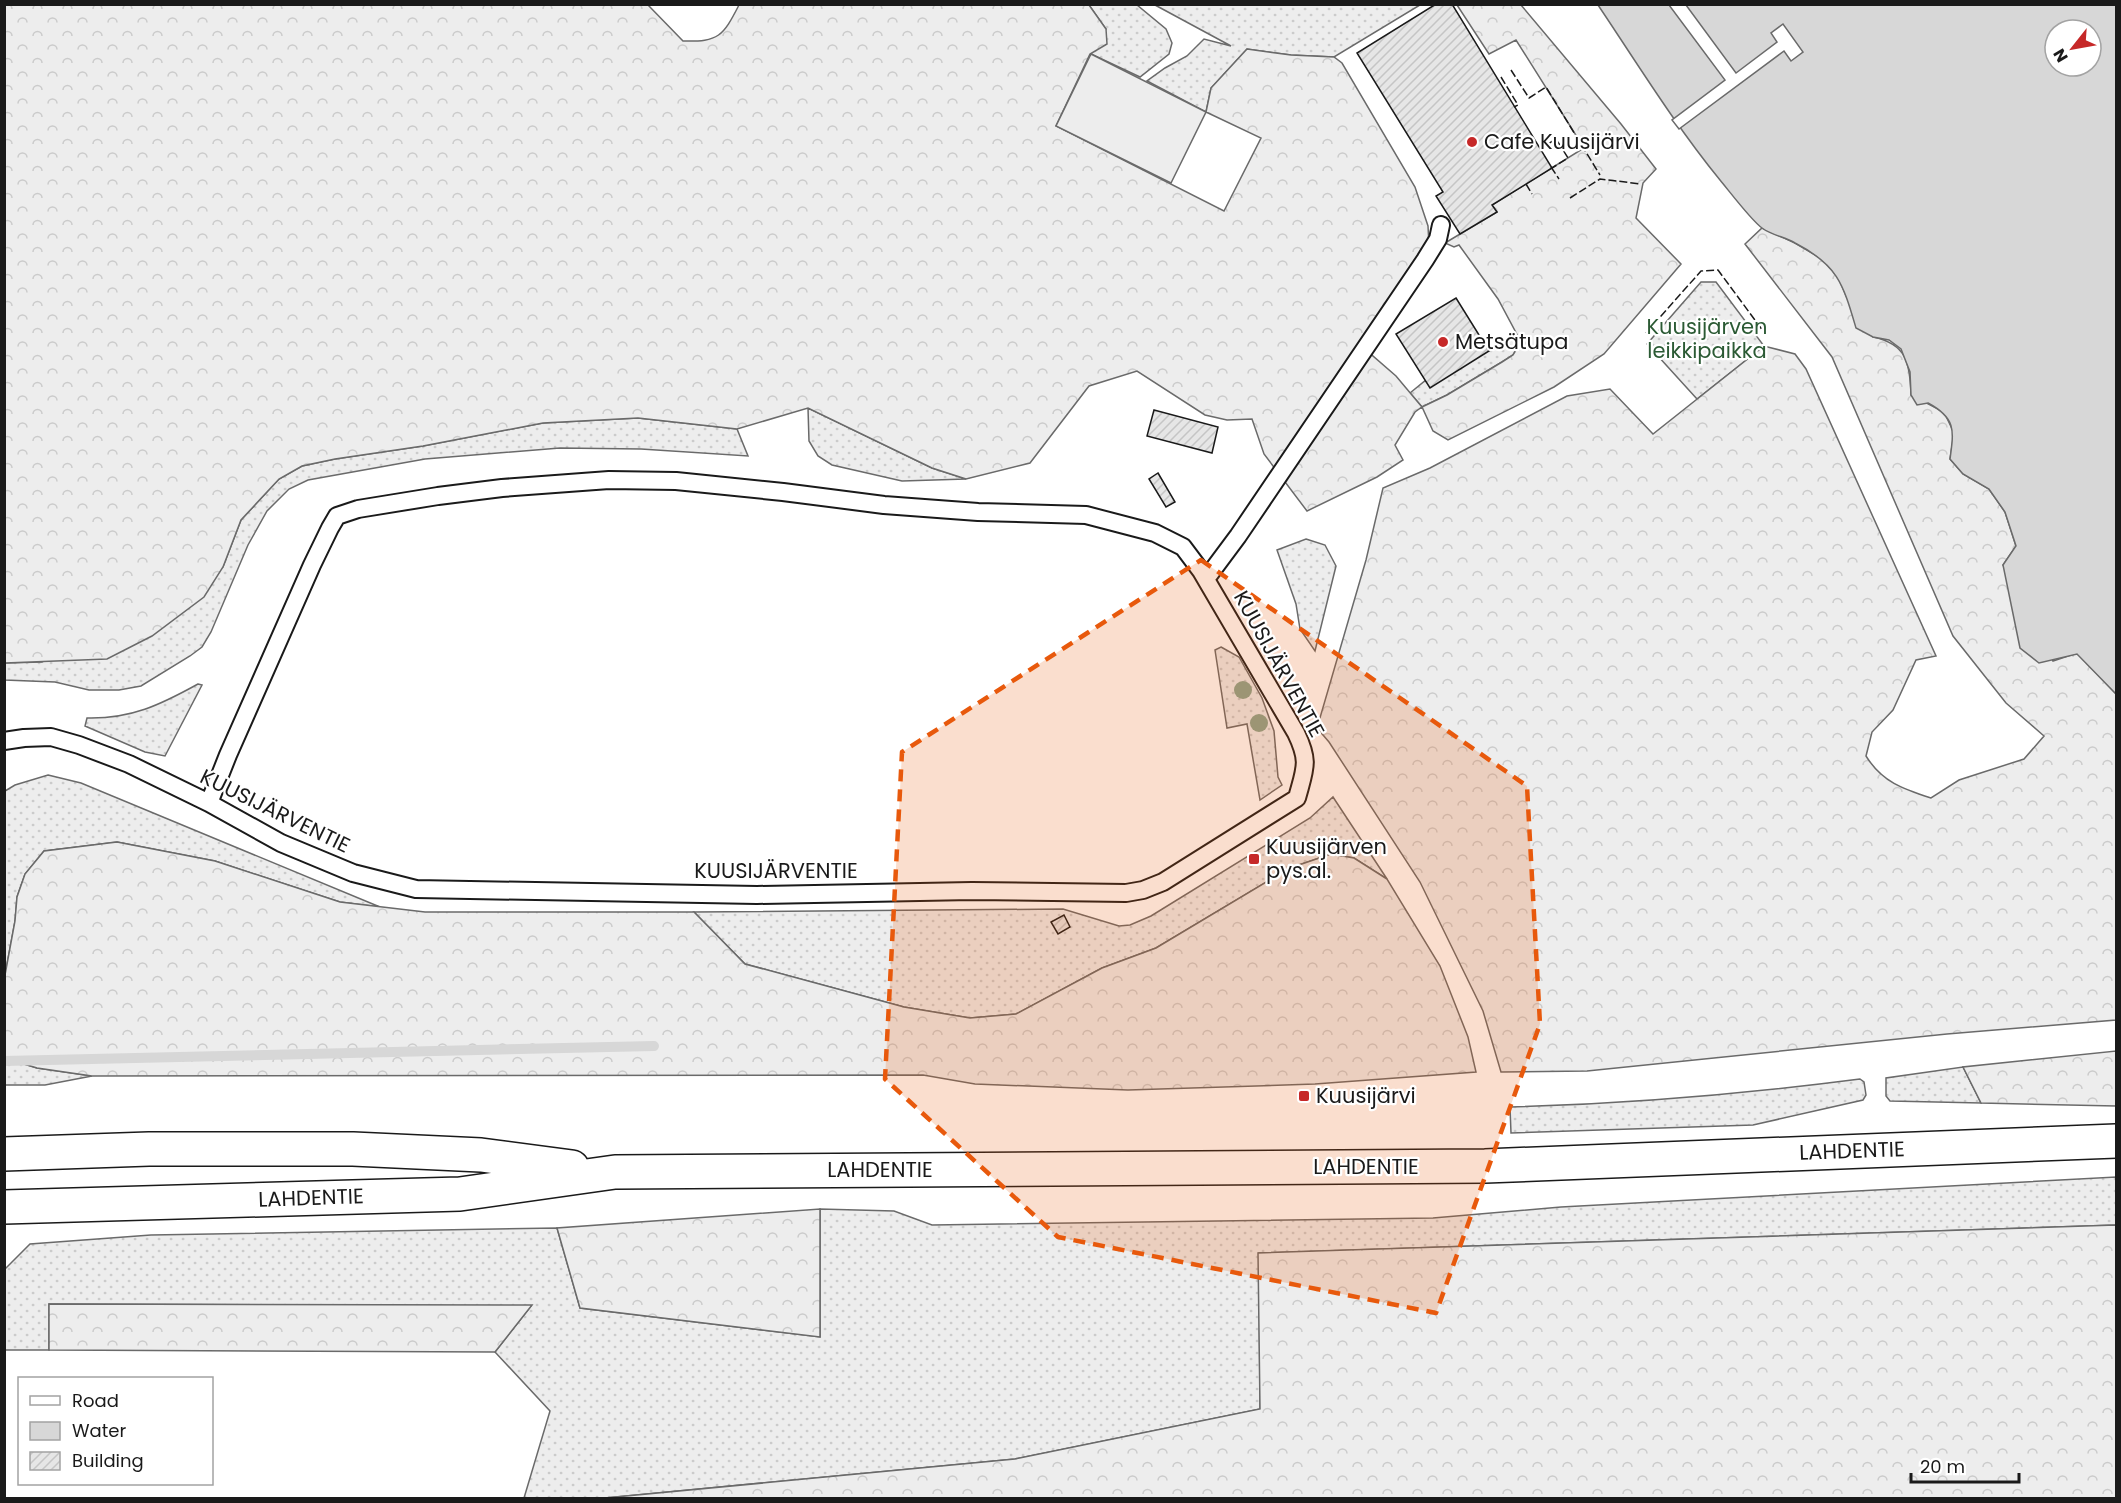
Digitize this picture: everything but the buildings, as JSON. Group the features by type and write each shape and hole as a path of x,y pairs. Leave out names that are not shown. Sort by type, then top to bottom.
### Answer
{"main road":[{"name":"LAHDENTIE","path":"4,1154 149,1149 353,1149 481,1155 615,1172 1485,1166 2116,1141"},
{"name":"LAHDENTIE","path":"4,1207 460,1194 615,1172"}],"lane":[{"path":"1203,575 1227,552 1425,260 1438,239 1441,225"},
{"name":"KUUSIJÄRVENTIE","path":"4,741 51,737 80,745 129,764 282,843 353,873 416,889 757,895 972,891 1126,893 1143,890 1163,882 1297,798 1306,765 1303,747 1296,733 1203,575 1183,548 1155,532 1086,515 978,512 884,505 783,492 676,482 609,480 502,488 358,509 337,516 232,744 208,803"}],"highlighted area":[{"path":"1201,560 1527,786 1540,1024 1436,1313 1058,1237 885,1079 902,752"}],"green space":[{"path":"4,5 648,5 683,41 695,41 718,35 729,24 739,5 1089,5 1106,29 1107,44 1090,54 1056,126 1224,211 1261,138 1206,112 1211,88 1247,49 1291,55 1334,57 1342,63 1415,187 1428,226 1429,245 1365,349 1396,376 1422,407 1415,412 1395,445 1403,460 1377,477 1307,511 1264,454 1252,419 1227,420 1205,415 1137,371 1089,386 1030,463 966,479 932,468 808,408 737,429 638,418 543,423 423,446 335,459 302,466 279,479 241,520 223,567 204,597 152,636 107,659 5,663"},
{"path":"1089,5 1137,5 1166,29 1172,43 1169,54 1140,77 1091,54 1106,29"},
{"path":"1155,5 1420,5 1334,57 1291,55 1247,49 1211,88 1206,112 1147,81 1187,56 1204,39 1231,46"},
{"path":"1457,5 1521,5 1656,169 1643,183 1636,218 1681,264 1604,354 1554,387 1448,440 1433,431 1422,407 1447,395 1513,355 1521,342 1498,299 1459,245 1454,247 1445,243 1497,212 1492,205 1584,148 1516,40 1489,54"},
{"path":"1091,54 1206,112 1171,183 1056,126"},
{"path":"1762,228 1795,243 1822,259 1838,277 1847,298 1873,337 1884,340 1900,350 1908,364 1911,395 1944,412 1954,433 1950,459 1963,474 1989,489 2005,512 2016,546 2003,565 2053,661 2077,653 2116,694 2116,1020 1947,1034 1587,1071 1501,1072 1483,1011 1420,882 1329,742 1317,728 1366,560 1383,488 1430,468 1567,396 1610,389 1653,434 1764,346 1795,354 1806,369 1936,656 1916,660 1893,710 1872,732 1866,756 1886,778 1931,798 1959,780 2024,759 2044,736 2006,703 1953,636 1832,357 1745,244"},
{"name":"Kuusijärven leikkipaikka","path":"1701,282 1716,282 1764,346 1697,399 1647,344"},
{"path":"1517,332 1521,342 1513,355 1447,395 1422,407 1410,393 1426,380 1430,387"},
{"path":"808,408 932,468 966,479 902,481 832,465 818,456 809,441"},
{"path":"638,418 737,429 748,456 641,449 560,448 425,459 308,480 289,489 267,511 248,545 211,632 202,647 190,656 141,686 119,690 89,690 55,682 5,680 4,663 42,662 223,567 241,520 279,479 302,466 543,423"},
{"path":"1306,539 1325,545 1336,566 1315,651 1300,629 1296,604 1277,550"},
{"path":"1221,647 1239,657 1262,698 1274,731 1278,777 1282,785 1260,800 1247,724 1227,728 1215,650"},
{"path":"198,684 202,685 165,756 145,752 85,726 87,718 118,716 145,709"},
{"path":"48,775 81,783 380,907 340,902 215,861 117,842 44,851 25,874 17,897 5,975 5,791 15,785"},
{"path":"1333,797 1387,879 1354,858 1331,854 1290,868 1156,948 1102,968 1016,1014 970,1018 904,1007 745,964 694,912 1063,909 1119,926 1130,925 1151,916 1310,818"},
{"path":"117,842 215,861 340,902 425,912 694,912 745,964 904,1007 970,1018 1016,1014 1102,968 1156,948 1290,868 1331,854 1354,858 1387,879 1440,966 1468,1037 1476,1072 1315,1084 1128,1090 975,1084 923,1075 92,1076 37,1068 5,1058 5,975 17,897 25,874 44,851"},
{"path":"2116,1051 2116,1106 1981,1103 1963,1067"},
{"path":"4,1058 37,1068 92,1076 45,1085 5,1085"},
{"path":"1963,1067 1981,1103 1890,1101 1886,1096 1886,1078"},
{"path":"1860,1079 1864,1082 1866,1095 1863,1100 1753,1125 1511,1133 1510,1107 1685,1098"},
{"path":"2116,1177 2116,1225 1259,1253 1260,1409 1015,1459 605,1498 524,1498 550,1411 495,1352 531,1306 49,1304 49,1350 5,1350 5,1269 30,1244 151,1235 557,1228 580,1308 820,1337 820,1209 894,1211 932,1225 1433,1218 1561,1207"},
{"path":"820,1209 820,1337 580,1308 557,1228"},
{"path":"2116,1225 2116,1498 605,1498 1015,1459 1260,1409 1258,1253"},
{"path":"49,1304 532,1305 495,1352 49,1350"}],"water":[{"path":"1598,5 2116,5 2116,694 2077,654 2039,663 2020,648 2003,565 2016,546 2005,512 1989,489 1963,474 1950,459 1952,432 1948,420 1944,414 1928,403 1917,405 1911,395 1910,372 1901,349 1889,340 1873,337 1856,328 1847,299 1837,277 1830,268 1809,251 1757,224 1703,159"}],"pier":[{"path":"1669,5 1686,5 1736,73 1777,42 1771,33 1783,24 1803,52 1791,61 1784,51 1679,129 1672,120 1725,80"}],"waterway":[{"path":"4,1061 654,1046"}],"fence":[{"path":"1511,70 1529,98 1546,87 1600,175"},
{"path":"1501,77 1518,105 1514,107"},
{"path":"1540,149 1556,139 1568,158 1552,168"},
{"path":"1551,167 1559,179"},
{"path":"1570,198 1600,179 1641,184"},
{"path":"1526,184 1532,194"},
{"path":"1646,333 1701,271 1718,270 1766,335"}],"place":[{"name":"Cafe Kuusijärvi","path":"1472,142"},
{"name":"Metsätupa","path":"1443,342"},
{"name":"Kuusijärven pys.al.","path":"1254,859"},
{"name":"Kuusijärvi","path":"1304,1096"}]}
